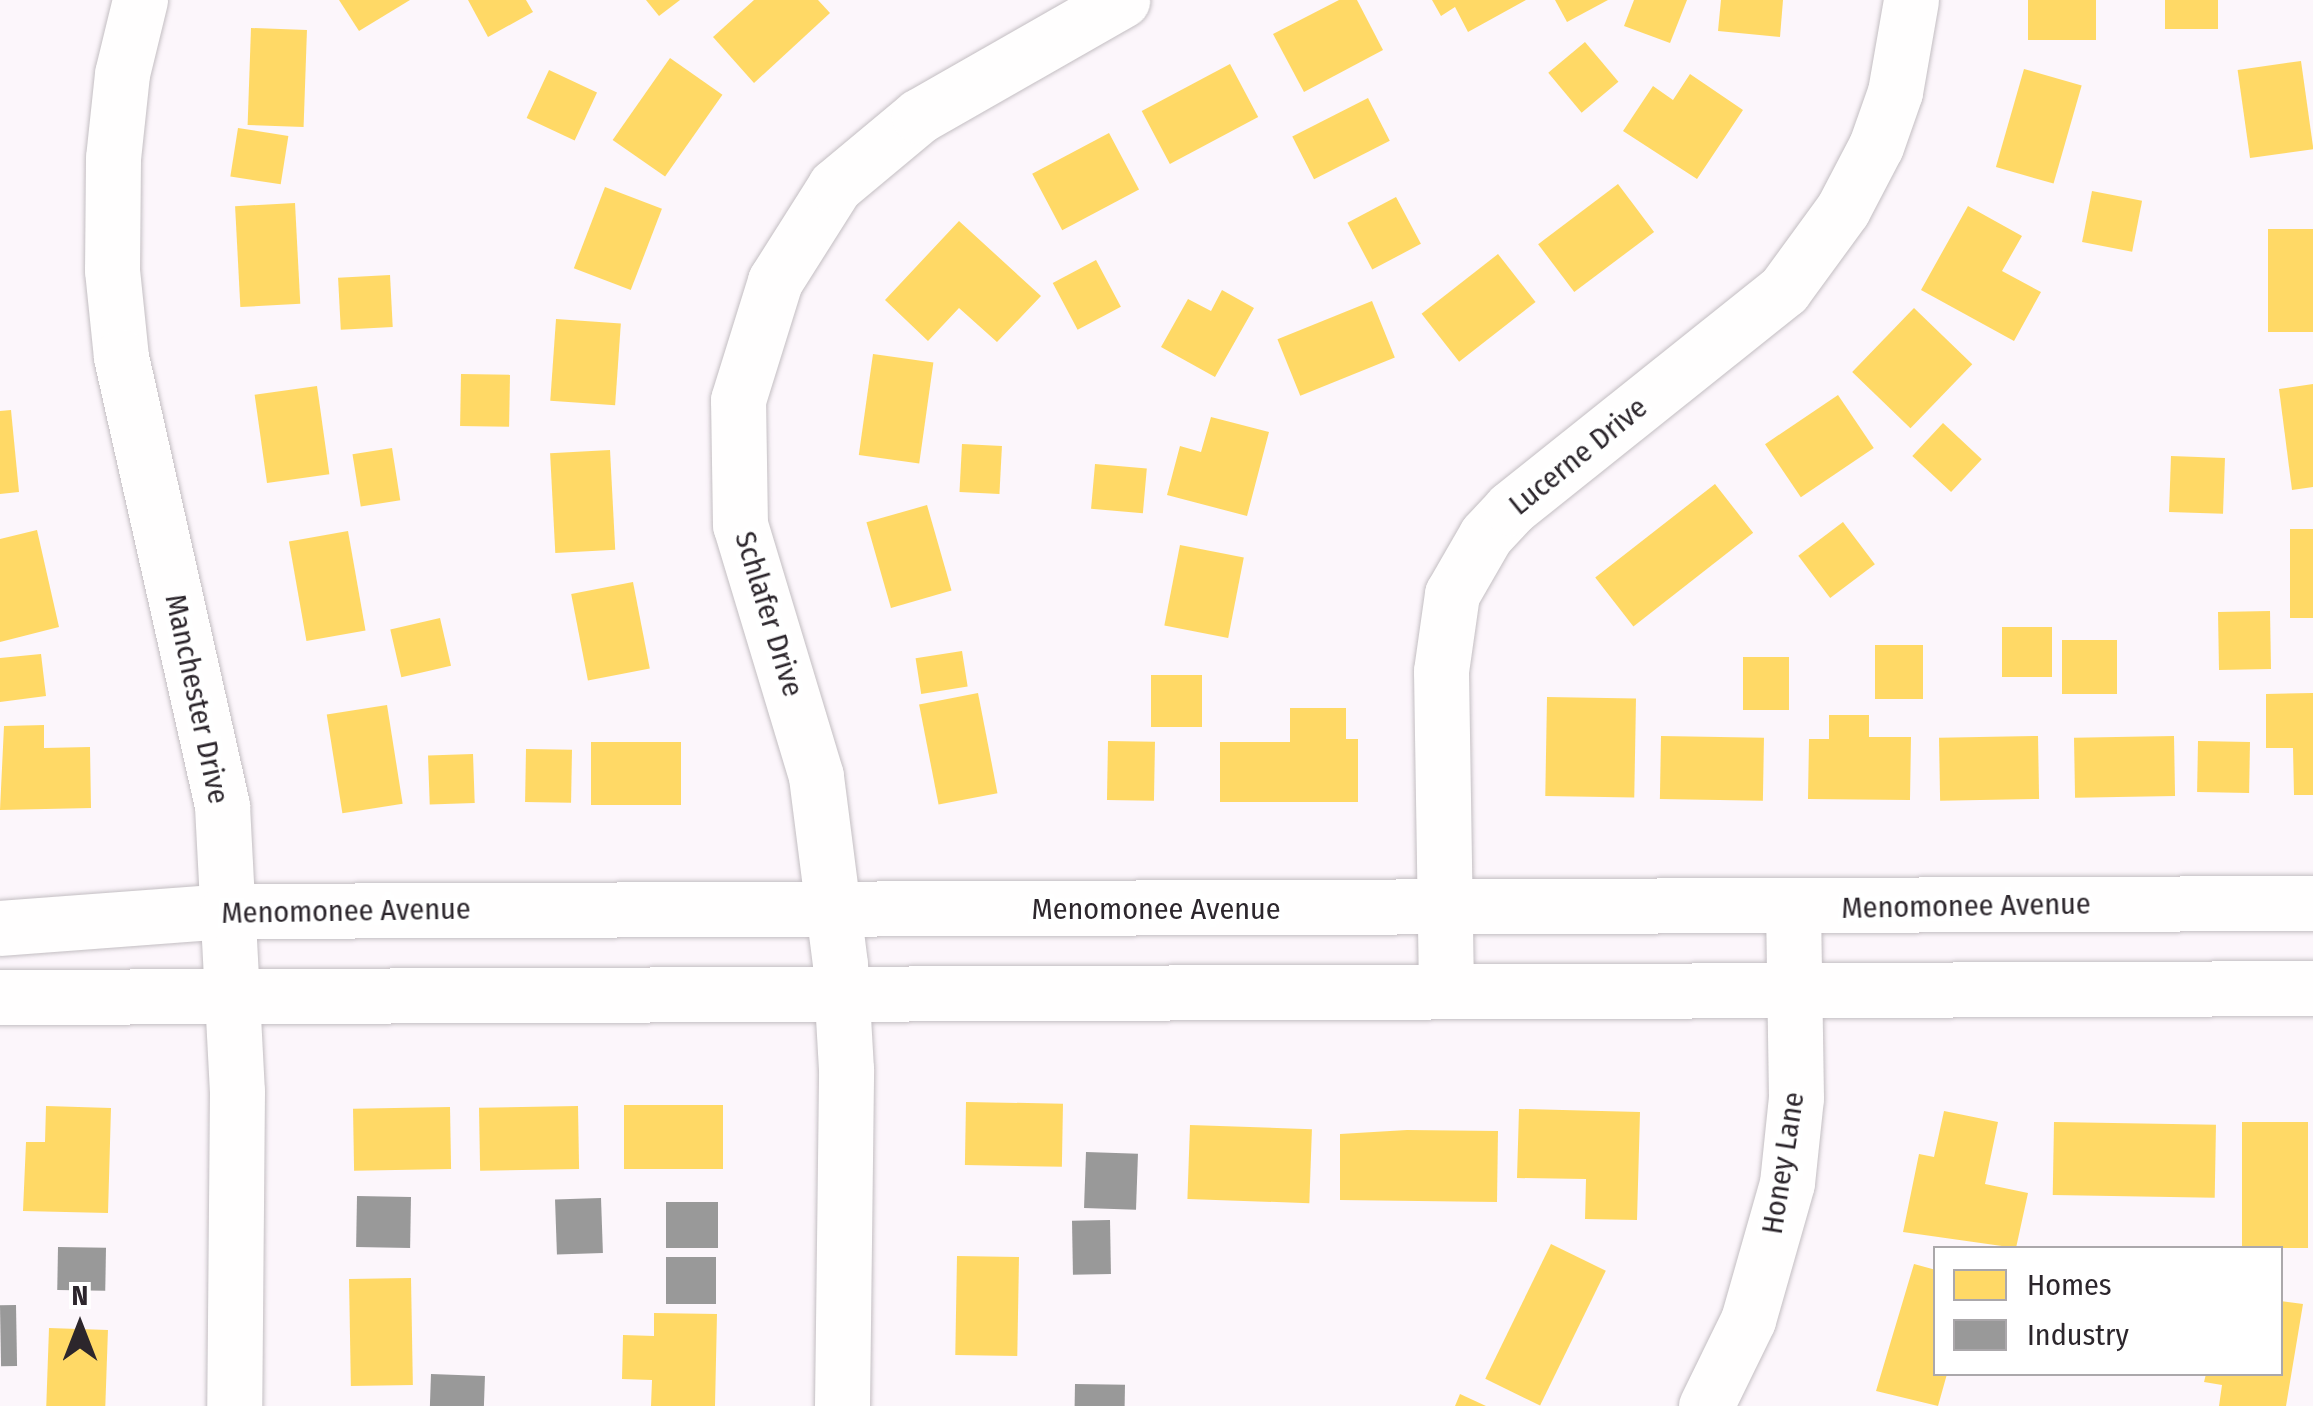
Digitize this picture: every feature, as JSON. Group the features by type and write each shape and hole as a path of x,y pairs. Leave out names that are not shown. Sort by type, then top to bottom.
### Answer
{"street":[{"name":"Manchester Drive","path":"140,0 122,74 113,158 112,270 121,357 222,806 237,1091 234,1406"},
{"name":"Schlafer Drive","path":"842,1406 842,994 816,776 740,524 738,400 758,322 814,212 883,140 1122,0"},
{"name":"Lucerne Drive","path":"1446,989 1441,671 1444,621 1466,566 1511,508 1784,290 1843,209 1876,146 1895,92 1911,0"},
{"name":"Menomonee Avenue","path":"0,928 227,911 1445,910 2313,903"},
{"name":"Honey Lane","path":"1706,1406 1748,1320 1787,1183 1796,1098 1794,908"},
{"path":"0,997 1796,986 2313,988"}],"building: Homes":[{"path":"339,0 410,0 359,31"},
{"path":"468,0 526,0 533,12 488,37"},
{"path":"646,0 680,0 659,16"},
{"path":"754,0 818,0 830,13 754,83 713,37"},
{"path":"1339,0 1357,0 1383,50 1304,92 1273,34"},
{"path":"1432,0 1526,0 1468,32 1455,7 1441,16"},
{"path":"1555,0 1608,0 1567,22"},
{"path":"1634,0 1687,0 1670,43 1624,26"},
{"path":"1721,0 1783,0 1780,37 1718,31"},
{"path":"2028,0 2096,0 2096,40 2028,40"},
{"path":"2165,0 2218,0 2218,29 2165,29"},
{"path":"251,28 307,30 304,127 248,125"},
{"path":"1585,42 1618,82 1582,113 1548,73"},
{"path":"670,58 722,95 665,177 613,140"},
{"path":"2301,61 2313,149 2250,158 2238,70"},
{"path":"1230,64 1258,117 1170,164 1142,111"},
{"path":"2024,69 2082,86 2054,184 1996,167"},
{"path":"549,70 597,92 575,140 527,118"},
{"path":"1690,74 1743,110 1697,179 1623,131 1653,86 1673,100"},
{"path":"1368,98 1390,141 1314,179 1292,137"},
{"path":"238,128 288,136 281,184 230,176"},
{"path":"1109,133 1139,190 1062,230 1032,174"},
{"path":"1618,184 1654,232 1574,292 1538,244"},
{"path":"605,187 662,209 631,290 574,268"},
{"path":"2092,191 2142,201 2132,252 2082,242"},
{"path":"1396,197 1421,244 1372,270 1347,223"},
{"path":"295,203 300,304 240,307 235,206"},
{"path":"1968,206 2022,236 2002,271 2041,292 2014,341 1921,290"},
{"path":"959,221 1041,296 997,342 959,308 928,341 885,300"},
{"path":"2268,229 2313,229 2313,332 2268,332"},
{"path":"1498,254 1536,302 1459,362 1422,314"},
{"path":"1096,260 1121,307 1078,330 1053,283"},
{"path":"390,275 393,327 341,330 338,278"},
{"path":"1222,290 1254,308 1215,377 1161,347 1188,299 1211,311"},
{"path":"1372,301 1395,358 1300,396 1277,339"},
{"path":"1914,308 1972,364 1910,428 1852,372"},
{"path":"556,319 621,324 615,405 550,401"},
{"path":"873,354 933,362 919,463 859,455"},
{"path":"461,374 510,375 509,427 460,426"},
{"path":"2313,384 2313,487 2292,490 2279,389"},
{"path":"317,386 329,474 267,483 255,395"},
{"path":"1838,395 1874,448 1801,497 1765,444"},
{"path":"11,410 19,492 0,494 0,411"},
{"path":"1211,417 1269,432 1247,516 1167,495 1180,446 1201,452"},
{"path":"1943,423 1982,459 1951,492 1912,456"},
{"path":"962,444 1002,446 999,494 959,492"},
{"path":"392,448 400,500 361,507 352,454"},
{"path":"610,450 615,550 555,553 550,453"},
{"path":"2171,456 2225,458 2223,514 2169,512"},
{"path":"1095,464 1147,469 1143,513 1091,509"},
{"path":"1715,484 1753,533 1633,626 1595,578"},
{"path":"927,505 952,591 891,608 866,522"},
{"path":"1843,522 1875,564 1830,598 1798,556"},
{"path":"2290,529 2313,529 2313,618 2290,618"},
{"path":"37,530 59,627 0,642 0,539"},
{"path":"348,531 366,630 306,641 289,541"},
{"path":"1180,545 1244,557 1228,638 1164,625"},
{"path":"633,582 650,668 588,680 571,594"},
{"path":"2270,611 2271,669 2219,670 2218,612"},
{"path":"440,618 451,666 401,677 390,629"},
{"path":"2002,627 2052,627 2052,677 2002,677"},
{"path":"2062,640 2117,640 2117,694 2062,694"},
{"path":"1875,645 1923,645 1923,699 1875,699"},
{"path":"962,651 968,687 921,694 916,658"},
{"path":"41,654 46,696 0,702 0,658"},
{"path":"1743,657 1789,657 1789,710 1743,710"},
{"path":"1151,675 1202,675 1202,727 1151,727"},
{"path":"978,693 997,793 939,805 919,704"},
{"path":"2313,693 2313,795 2294,795 2293,748 2266,748 2266,694"},
{"path":"1547,697 1636,699 1634,798 1545,796"},
{"path":"387,705 403,804 342,813 327,715"},
{"path":"1290,708 1346,708 1346,739 1358,739 1358,802 1220,802 1220,742 1290,742"},
{"path":"1829,715 1869,715 1869,737 1911,737 1910,800 1808,799 1809,739 1829,739"},
{"path":"44,725 44,748 90,747 91,808 0,810 4,726"},
{"path":"1661,736 1764,738 1763,801 1660,799"},
{"path":"2038,736 2039,799 1940,801 1939,738"},
{"path":"2174,736 2175,796 2075,798 2074,738"},
{"path":"1108,741 1155,742 1154,801 1107,800"},
{"path":"2198,741 2250,742 2249,793 2197,792"},
{"path":"591,742 681,742 681,805 591,805"},
{"path":"526,749 572,750 571,803 525,802"},
{"path":"473,754 475,803 430,805 428,756"},
{"path":"966,1102 1063,1104 1062,1167 965,1165"},
{"path":"624,1105 723,1105 723,1169 624,1169"},
{"path":"46,1106 111,1108 108,1213 23,1211 26,1142 45,1142"},
{"path":"578,1106 579,1169 480,1171 479,1108"},
{"path":"450,1107 451,1169 354,1171 353,1109"},
{"path":"1519,1109 1640,1112 1637,1220 1585,1219 1586,1179 1517,1178"},
{"path":"1944,1111 1998,1122 1985,1184 2028,1193 2016,1246 1903,1232 1919,1154 1934,1157"},
{"path":"2054,1122 2216,1125 2215,1198 2053,1195"},
{"path":"2242,1122 2308,1122 2308,1248 2242,1246"},
{"path":"1190,1125 1312,1129 1309,1203 1187,1199"},
{"path":"1498,1131 1497,1202 1340,1200 1340,1134"},
{"path":"1551,1244 1606,1271 1540,1406 1485,1379"},
{"path":"957,1256 1019,1257 1017,1356 955,1355"},
{"path":"1914,1264 1933,1269 1933,1376 1946,1376 1938,1406 1876,1391"},
{"path":"411,1278 413,1385 351,1386 349,1279"},
{"path":"2283,1301 2303,1304 2286,1406 2219,1406 2222,1385 2204,1382 2206,1376 2283,1376"},
{"path":"654,1313 717,1314 715,1406 651,1406 652,1380 622,1379 623,1335 654,1336"},
{"path":"49,1328 108,1330 105,1406 46,1406"},
{"path":"1460,1394 1486,1406 1455,1406"}],"building: Industry":[{"path":"1086,1152 1138,1154 1136,1210 1084,1208"},
{"path":"357,1196 411,1197 410,1248 356,1247"},
{"path":"601,1198 603,1253 557,1255 555,1200"},
{"path":"666,1202 718,1202 718,1248 666,1248"},
{"path":"1110,1220 1111,1274 1073,1275 1072,1221"},
{"path":"58,1247 106,1248 105,1291 57,1290"},
{"path":"666,1257 716,1257 716,1304 666,1304"},
{"path":"0,1305 16,1305 17,1366 1,1366"},
{"path":"431,1374 485,1376 484,1406 430,1406"},
{"path":"1075,1384 1125,1385 1125,1406 1075,1406"}]}
